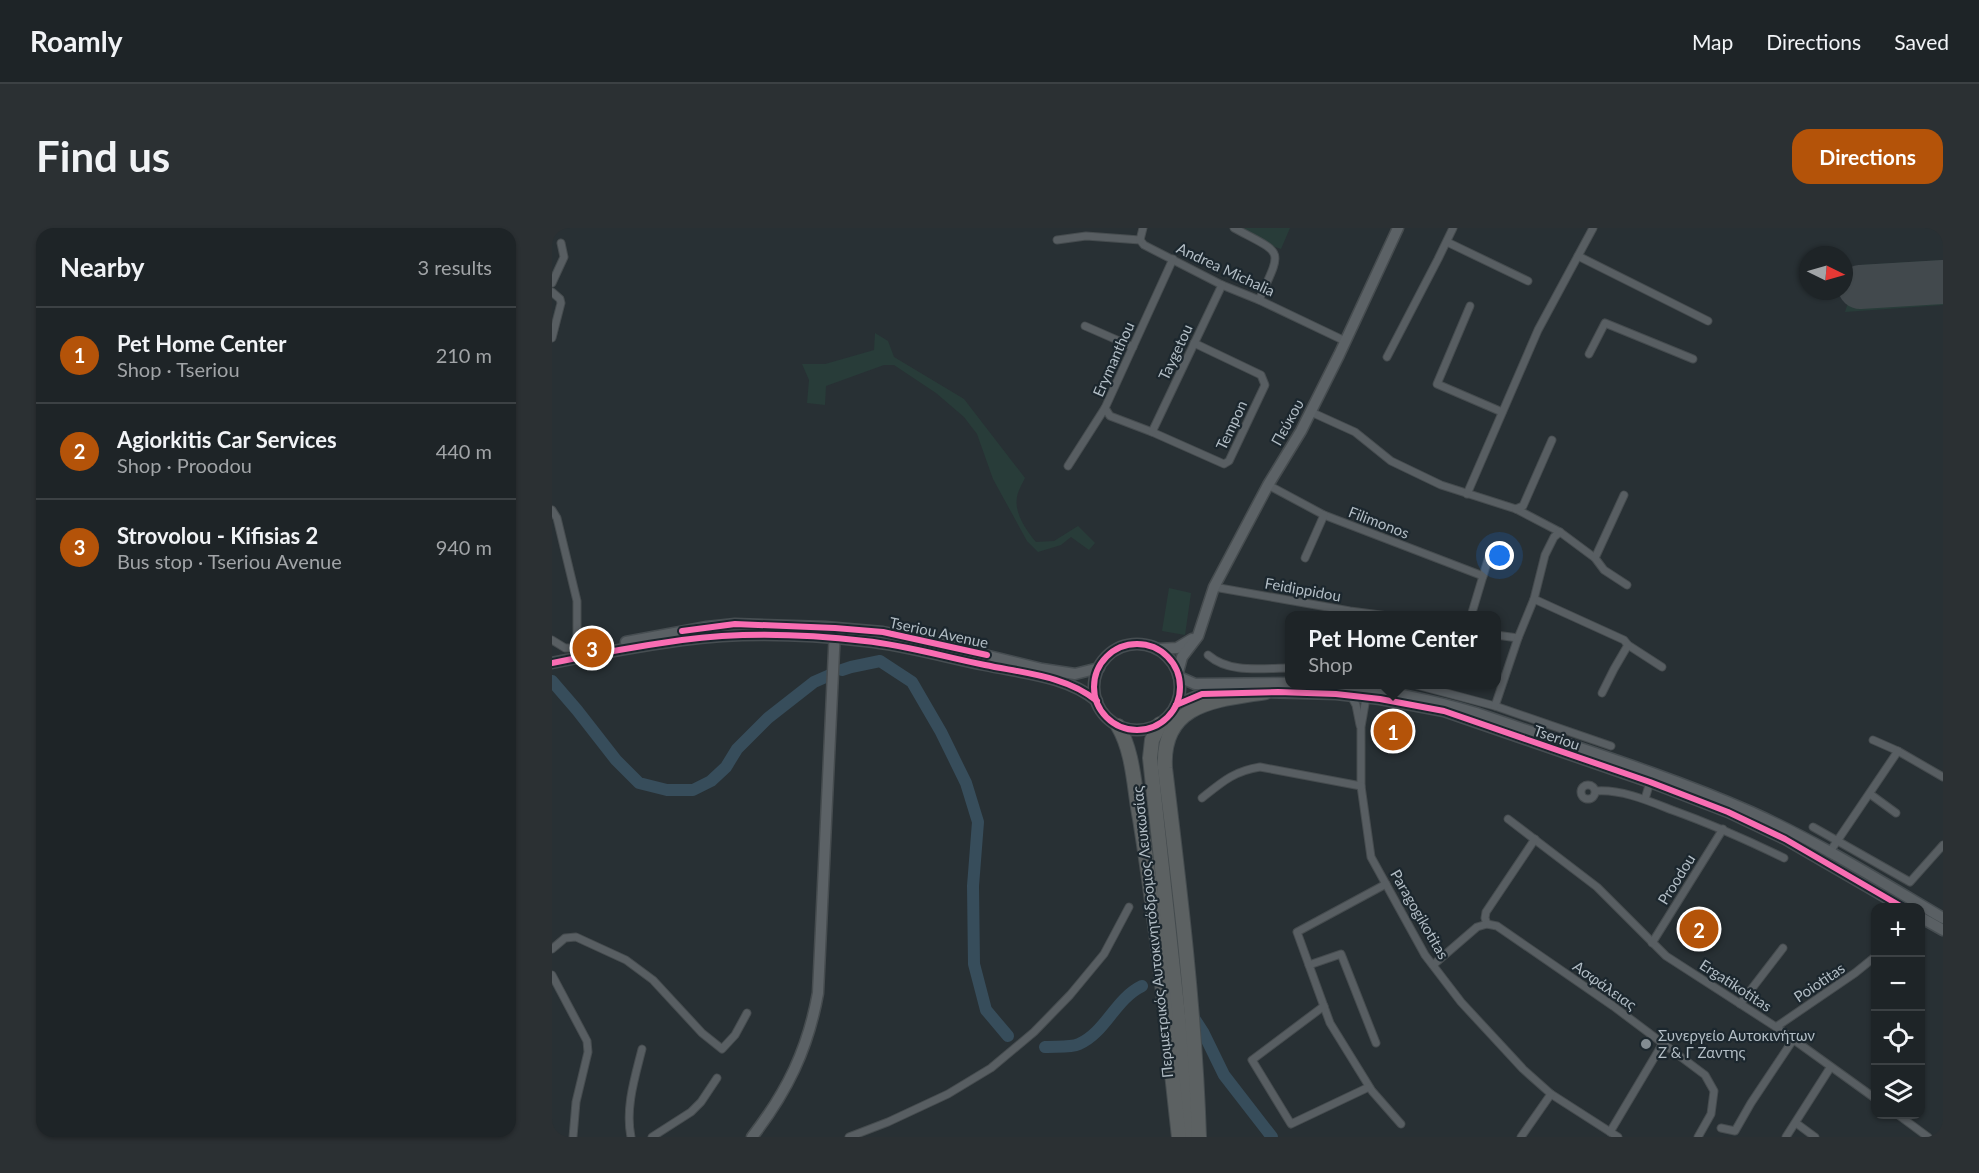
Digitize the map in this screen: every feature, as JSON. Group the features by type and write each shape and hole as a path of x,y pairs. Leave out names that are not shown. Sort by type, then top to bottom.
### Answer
{"highway":[{"path":"1199,1137 1187,954 1165,768 1165,749 1175,725 1194,709 1212,701 1266,692"},
{"name":"Περιμετρικός Αυτοκινητόδρομος Λευκωσίας","path":"1160,724 1152,740 1150,758 1191,1137"},
{"name":"Περιμετρικός Αυτοκινητόδρομος Λευκωσίας","path":"1118,726 1124,735 1129,755 1149,872 1179,1137"}],"main road":[{"name":"Πεύκου","path":"1178,674 1182,657 1200,629 1214,587 1268,485 1311,412 1398,228"},
{"name":"Tseriou Avenue","path":"579,657 601,649 663,634 735,624 835,633 921,651 1071,684 1084,690 1097,701"},
{"path":"1158,650 1184,645 1200,629"},
{"name":"Tseriou Avenue","path":"552,663 683,640 732,636 883,632 1042,669 1074,674 1098,669"},
{"path":"753,1137 773,1108 801,1056 818,993 835,633"},
{"path":"1129,645 1144,645 1158,650 1170,659 1178,674 1180,687 1171,715 1160,724 1146,730 1131,730 1118,726 1099,708 1095,681 1098,669 1112,653 1129,645"},
{"path":"1178,674 1195,684 1285,683"},
{"name":"Tseriou","path":"1364,689 1442,703 1476,713 1690,786 1771,822 1896,903"},
{"name":"Tseriou","path":"1176,705 1202,693 1314,693 1366,698 1444,711 1650,782 1728,812 1900,892 1943,918"},
{"path":"1925,920 1943,930"}],"street":[{"path":"1140,240 1143,228"},
{"path":"1234,228 1272,249 1276,256 1275,264 1259,300"},
{"path":"1387,357 1453,228"},
{"path":"1467,494 1538,330 1593,228"},
{"name":"Andrea Michalia","path":"1057,240 1086,236 1140,240 1144,245 1222,285 1345,341"},
{"path":"1447,242 1528,281"},
{"path":"552,283 564,257 561,243"},
{"path":"1578,256 1708,321"},
{"name":"Erymanthou","path":"1068,466 1106,408 1173,259"},
{"name":"Taygetou","path":"1152,432 1222,285"},
{"path":"552,292 561,303 552,338"},
{"path":"1470,306 1437,384 1502,412"},
{"path":"1589,354 1605,323 1693,359"},
{"path":"1085,326 1133,347"},
{"name":"Tempon","path":"1106,408 1110,416 1224,464 1229,461 1265,385 1261,375 1194,343"},
{"path":"1311,412 1355,432 1391,461 1441,485 1516,509 1560,531 1595,558 1604,570 1627,585"},
{"path":"1516,509 1523,507 1552,440"},
{"name":"Filimonos","path":"1268,485 1324,515 1484,576"},
{"path":"1595,558 1624,495"},
{"path":"552,510 557,518 577,601 578,634 574,646 565,648 552,640"},
{"path":"1305,558 1324,515"},
{"path":"1501,688 1534,599 1545,555 1554,537 1560,531"},
{"path":"1472,611 1489,555"},
{"name":"Feidippidou","path":"1214,587 1350,611"},
{"path":"1534,599 1624,640 1662,667"},
{"path":"1501,636 1518,638"},
{"path":"552,646 561,645"},
{"path":"1602,693 1628,645"},
{"path":"574,646 579,657"},
{"path":"1208,655 1216,662 1234,668 1285,668"},
{"path":"1432,689 1495,706 1611,746"},
{"path":"1495,706 1501,689"},
{"path":"1350,696 1356,705 1361,727"},
{"name":"Paragogikotitas","path":"1366,698 1361,727 1362,786 1371,857 1425,955 1461,1002 1522,1069 1551,1094 1618,1137"},
{"path":"1873,740 1898,751 1943,777"},
{"path":"1826,856 1898,751"},
{"path":"1202,798 1228,777 1244,769 1260,767 1362,786"},
{"path":"1646,800 1650,782"},
{"path":"1596,791 1607,791 1646,800 1724,829 1781,856 1785,839"},
{"path":"1870,794 1896,813"},
{"name":"Ergatikotitas","path":"1508,819 1597,887 1666,956 1776,1027 1871,1096"},
{"path":"1813,827 1910,882"},
{"name":"Proodou","path":"1652,943 1724,829"},
{"path":"1433,965 1478,927 1487,924 1486,912 1535,839"},
{"path":"1900,892 1943,845"},
{"path":"1386,884 1297,932 1330,1023 1370,1087 1401,1124"},
{"path":"849,1137 948,1094 991,1068 1034,1032 1070,995 1104,954 1129,907"},
{"name":"Ασφάλειας","path":"1487,924 1497,926 1613,1006 1705,1075 1714,1091 1711,1114 1698,1137"},
{"path":"552,949 565,938 576,937 626,960 653,980 702,1033 723,1049 735,1035 747,1012"},
{"path":"1740,1004 1783,948"},
{"path":"1309,966 1341,954 1376,1043"},
{"name":"Poiotitas","path":"1776,1027 1856,974 1874,957"},
{"path":"552,975 587,1041 588,1052 576,1102 573,1137"},
{"path":"1324,1006 1252,1060 1291,1124 1370,1087"},
{"path":"1721,1128 1735,1131 1793,1040"},
{"path":"1610,1132 1663,1044"},
{"path":"631,1137 630,1101 642,1049"},
{"path":"1786,1137 1830,1068"},
{"path":"652,1137 691,1112 701,1102 717,1078"},
{"path":"1521,1137 1551,1094"},
{"path":"1904,1119 1928,1137"},
{"path":"1796,1123 1815,1137"}],"green space":[{"path":"1243,228 1290,228 1281,249 1269,245"},
{"path":"1943,260 1943,271 1858,277 1853,293 1860,265"},
{"path":"1943,294 1943,305 1845,312 1849,300"},
{"path":"875,333 888,341 894,357 964,399 1025,478 1018,495 1017,509 1025,527 1036,542 1054,541 1078,526 1095,543 1089,550 1071,537 1061,545 1038,552 1027,541 993,479 977,434 964,417 936,393 894,365 884,365 826,386 825,405 807,403 809,380 802,364 825,364 874,350"},
{"path":"1169,588 1191,593 1185,635 1162,631"}],"waterway":[{"path":"842,670 880,661 912,682 941,732 966,783 978,822 973,886 974,964 986,1010 1008,1036"},
{"path":"552,681 616,760 639,783 667,790 693,790 711,781 726,767 737,749 768,718 814,682 830,675"},
{"path":"1045,1047 1075,1045 1088,1039 1125,999 1142,986"},
{"path":"1192,1015 1224,1075 1272,1137"}],"runway":[{"path":"1860,287 1943,282"}],"cycle path":[{"path":"682,631 735,624 835,628 883,632 987,655"},
{"path":"552,663 705,637 750,635 820,637 895,645 1044,677 1072,686 1097,701"},
{"path":"1137,644 1161,651 1173,663 1180,687 1173,711 1161,723 1137,730 1113,723 1101,711 1094,687 1101,663 1113,651 1137,644"},
{"path":"1176,705 1202,694 1278,692 1336,694 1380,699 1444,711 1650,782 1728,812 1785,839 1895,903"}],"place":[{"name":"Strovolou - Kifisias 2","path":"592,648"},
{"name":"Pet Home Center","path":"1393,731"},
{"name":"Agiorkitis Car Services","path":"1699,929"},
{"name":"Συνεργείο Αυτοκινήτων Ζ & Γ Ζαντης","path":"1646,1044"}]}
